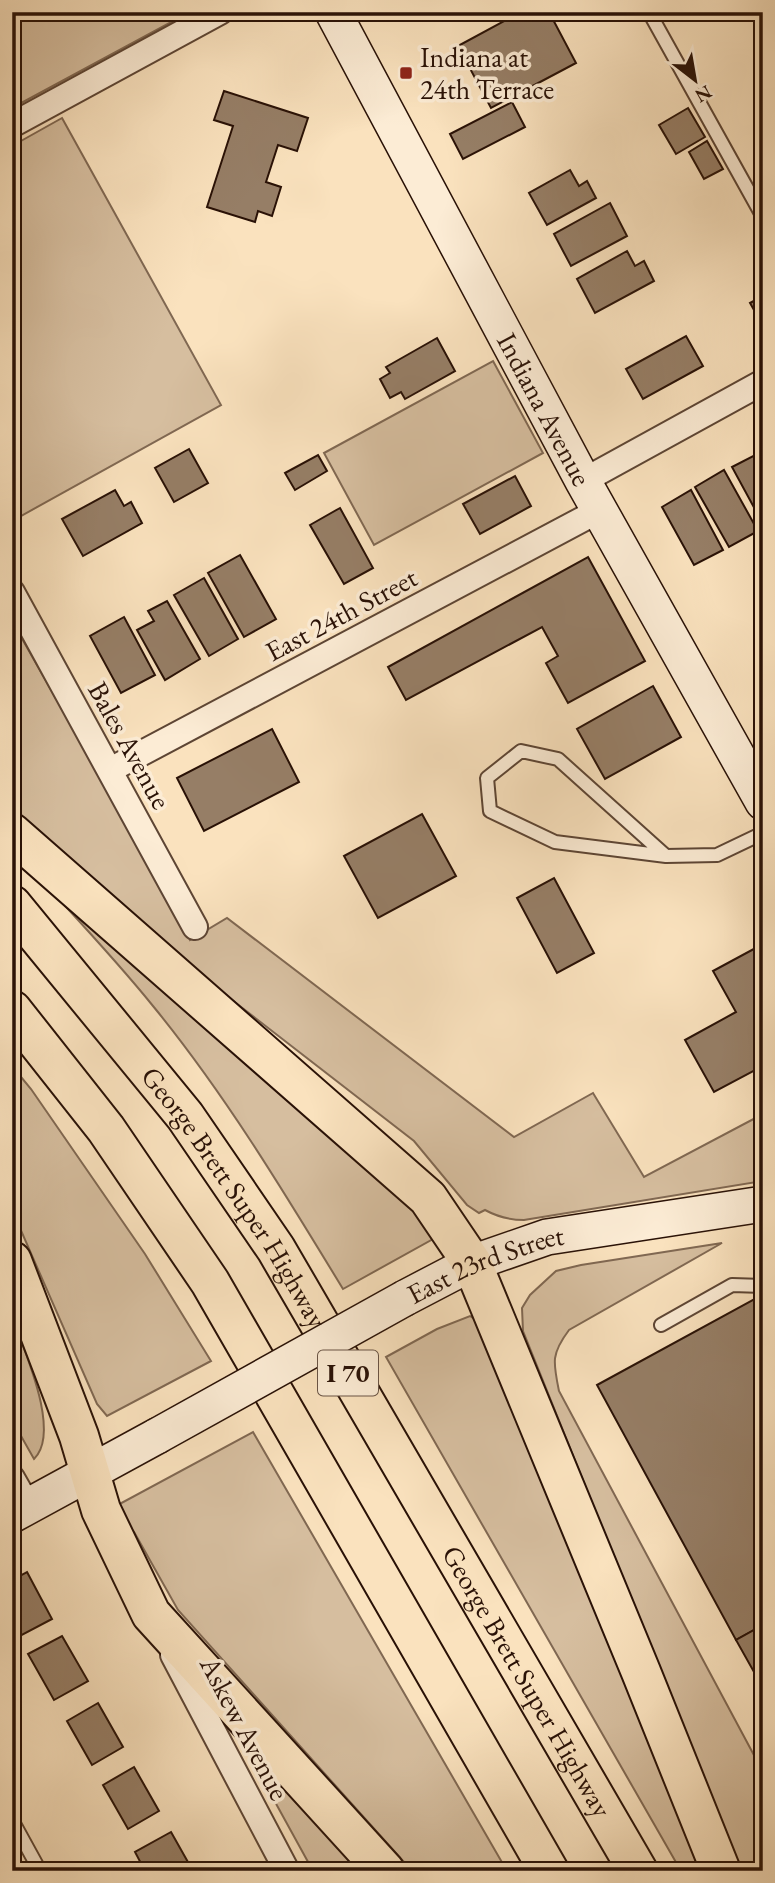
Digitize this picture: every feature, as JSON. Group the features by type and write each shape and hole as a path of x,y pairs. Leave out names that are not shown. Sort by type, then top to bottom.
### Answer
{"highway":[{"path":"12,833 428,1198 472,1263 721,1871"},
{"name":"George Brett Super Highway","path":"12,905 185,1116 276,1249 638,1871"},
{"name":"I 70","path":"12,1010 106,1129 210,1282 549,1871"},
{"path":"12,1261 79,1436 101,1510 151,1614 385,1871"}],"street":[{"path":"12,125 220,12"},
{"name":"Indiana Avenue","path":"333,12 592,496 763,802"},
{"name":"East 24th Street","path":"110,770 592,496 763,382"},
{"name":"Bales Avenue","path":"12,592 195,927"},
{"name":"East 23rd Street","path":"18,1500 89,1472 472,1263 547,1237 763,1204"},
{"name":"Askew Avenue","path":"151,1614 287,1871"}],"lane":[{"path":"649,12 763,216"},
{"path":"666,856 558,759 521,751 488,778 490,811 555,842 666,856 717,855 763,833"},
{"path":"661,1325 732,1285 763,1286"},
{"path":"12,1820 40,1871"}],"shaded area":[{"path":"12,12 190,12 12,108"},
{"path":"62,118 221,405 12,521 12,146"},
{"path":"493,361 543,453 374,545 324,453"},
{"path":"12,621 184,924 190,940 227,918 514,1137 593,1093 644,1177 763,1114 763,1181 524,1220 504,1218 485,1210 479,1213 467,1205 414,1141 170,952 12,812"},
{"path":"36,874 425,1208 433,1239 343,1289 276,1180 205,1074 139,989"},
{"path":"12,1066 31,1089 145,1254 211,1361 107,1416 97,1404 12,1210"},
{"path":"722,1243 569,1330 556,1352 555,1365 559,1391 763,1772 763,1871 740,1871 523,1331 522,1308 530,1295 556,1271"},
{"path":"12,1316 38,1389 42,1410 42,1446 34,1459 12,1420"},
{"path":"470,1316 479,1322 710,1871 681,1871 386,1357 437,1329"},
{"path":"253,1432 507,1871 412,1871 178,1610 134,1532 119,1518 114,1507"},
{"path":"244,1740 372,1871 313,1871"}],"building":[{"path":"382,12 401,12 386,20"},
{"path":"521,12 549,12 576,63 491,108 458,46"},
{"path":"224,91 308,118 297,151 278,145 266,182 281,187 272,216 258,211 255,222 207,207 233,126 214,120"},
{"path":"512,102 525,127 463,159 450,134"},
{"path":"688,108 705,137 676,154 659,125"},
{"path":"707,141 723,169 704,179 689,152"},
{"path":"570,170 579,186 587,181 596,198 547,225 529,193"},
{"path":"610,203 627,236 571,266 554,234"},
{"path":"627,251 635,266 644,261 654,281 595,313 577,279"},
{"path":"763,296 763,326 750,303"},
{"path":"686,336 703,366 643,399 626,369"},
{"path":"437,338 455,371 405,399 401,392 390,398 380,379 390,373 386,367"},
{"path":"189,449 208,483 174,502 155,468"},
{"path":"761,452 763,456 763,524 732,467"},
{"path":"318,455 327,471 295,490 285,473"},
{"path":"724,470 758,531 729,547 695,487"},
{"path":"515,476 531,506 480,534 463,504"},
{"path":"115,490 124,506 131,502 142,523 83,556 62,519"},
{"path":"691,490 723,550 694,565 662,507"},
{"path":"340,508 373,568 344,584 310,525"},
{"path":"240,555 276,619 244,637 208,573"},
{"path":"588,557 645,661 568,703 546,663 558,656 542,627 406,700 388,667"},
{"path":"204,578 238,639 209,656 174,595"},
{"path":"167,601 200,659 165,680 137,630 154,621 148,611"},
{"path":"124,617 155,675 121,693 90,636"},
{"path":"653,686 681,737 605,779 577,729"},
{"path":"272,729 299,782 204,831 177,778"},
{"path":"422,814 456,876 378,918 344,856"},
{"path":"554,878 594,953 557,973 517,898"},
{"path":"763,944 763,1066 714,1092 685,1040 736,1012 713,971"},
{"path":"760,1296 763,1302 763,1625 736,1640 597,1385"},
{"path":"27,1572 52,1619 18,1637 12,1627 12,1580"},
{"path":"763,1625 763,1688 736,1640"},
{"path":"62,1636 88,1681 54,1700 28,1654"},
{"path":"98,1703 123,1747 92,1765 67,1721"},
{"path":"134,1767 159,1811 128,1829 103,1785"},
{"path":"171,1832 193,1871 145,1871 135,1852"}],"place":[{"name":"Indiana at 24th Terrace","path":"406,73"}]}
